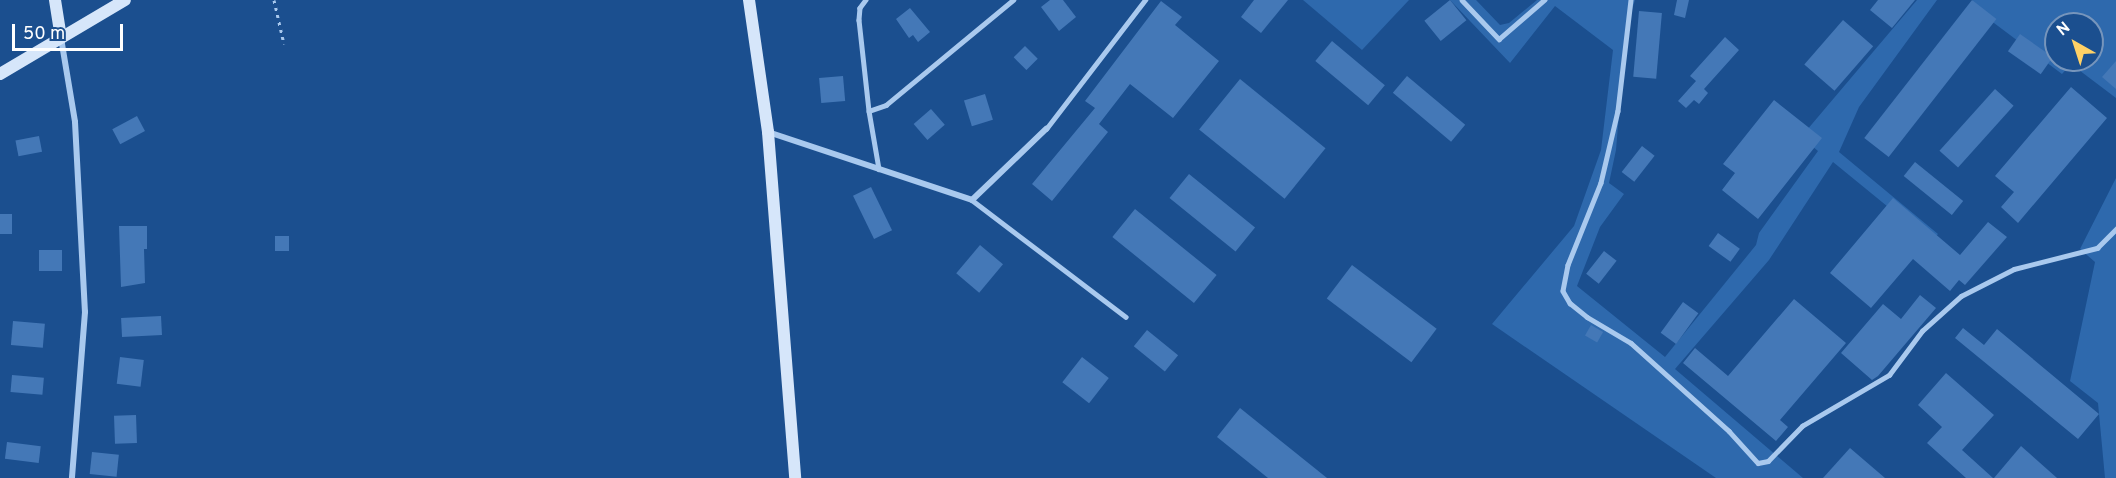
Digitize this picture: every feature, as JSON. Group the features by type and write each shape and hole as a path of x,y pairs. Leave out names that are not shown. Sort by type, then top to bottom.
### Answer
{"street":[{"path":"56,0 75,122 85,312 72,478"},
{"path":"0,74 125,0"},
{"path":"749,0 768,132 795,478"},
{"path":"768,132 972,200 1046,129"}],"lane":[{"path":"866,0 860,8 859,20 869,111 879,169"},
{"path":"869,111 886,105 1013,0"},
{"path":"1046,129 1145,0"},
{"path":"1462,0 1499,39 1544,0"},
{"path":"1631,0 1618,111 1602,183 1568,265 1563,291 1570,303 1587,317 1631,343 1729,431 1758,463 1768,461 1802,426 1889,375 1922,331 1961,296 2014,269 2097,248 2116,229"},
{"path":"972,200 1126,317"}],"path":[{"path":"274,0 284,44"}],"shaded area":[{"path":"1303,0 1409,0 1362,50"},
{"path":"1450,0 1476,0 1500,25 1509,23 1537,0 1635,0 1626,29 1616,150 1609,183 1624,194 1600,227 1577,286 1665,357 1756,245 1759,233 1818,151 1801,137 1917,0 1937,0 1859,107 1839,152 1938,234 1931,242 1833,162 1769,260 1675,369 1803,478 1716,478 1492,324 1574,226 1601,150 1613,50 1555,6 1510,63"},
{"path":"1973,0 2116,0 2116,98 2082,72 2104,72 2104,12 2044,12 2044,60 1970,5"},
{"path":"2116,178 2116,478 2105,478 2098,403 2070,381 2095,262 2080,249"}],"building":[{"path":"1050,0 1063,0 1076,17 1059,31 1041,7"},
{"path":"1254,0 1288,0 1261,33 1241,17"},
{"path":"1450,0 1466,20 1441,41 1424,21"},
{"path":"1677,0 1689,0 1685,18 1674,15"},
{"path":"1878,0 1915,0 1892,28 1870,10"},
{"path":"1972,0 1996,19 1889,157 1864,138"},
{"path":"1161,1 1182,17 1175,25 1219,61 1173,118 1130,84 1099,124 1108,132 1052,201 1032,184 1095,108 1085,101"},
{"path":"910,8 930,32 918,42 913,35 909,38 896,19"},
{"path":"1639,11 1662,13 1656,79 1633,77"},
{"path":"1843,20 1873,46 1834,91 1804,65"},
{"path":"2020,34 2044,51 2044,69 2041,74 2008,51"},
{"path":"1725,37 1739,50 1704,89 1708,93 1699,104 1694,100 1686,108 1678,101 1696,81 1690,76"},
{"path":"1332,41 1385,85 1368,105 1315,61"},
{"path":"1025,46 1038,59 1026,70 1014,57"},
{"path":"2116,61 2116,89 2102,77"},
{"path":"843,76 845,101 821,103 819,78"},
{"path":"1407,76 1465,125 1451,142 1393,93"},
{"path":"1240,79 1325,148 1285,199 1199,130"},
{"path":"2071,87 2107,118 2018,223 2001,207 2014,192 1995,176"},
{"path":"1995,89 2014,106 1958,167 1939,151"},
{"path":"985,94 993,120 972,126 964,100"},
{"path":"1774,100 1822,138 1758,219 1722,190 1735,173 1723,164"},
{"path":"931,109 945,125 927,140 914,124"},
{"path":"137,116 145,131 120,144 112,129"},
{"path":"39,136 42,152 18,156 15,141"},
{"path":"1642,146 1655,156 1634,182 1622,172"},
{"path":"1915,162 1963,201 1952,215 1904,176"},
{"path":"1189,174 1255,227 1236,252 1169,198"},
{"path":"871,187 892,230 874,239 853,196"},
{"path":"1893,198 1960,255 1988,222 2007,237 1965,285 1959,280 1950,291 1913,259 1871,308 1830,273"},
{"path":"1135,209 1217,275 1194,303 1112,237"},
{"path":"0,214 12,214 12,234 0,234"},
{"path":"119,226 147,226 147,249 144,249 145,283 121,287"},
{"path":"1718,233 1740,249 1730,262 1709,246"},
{"path":"275,236 289,236 289,251 275,251"},
{"path":"980,245 1003,264 979,293 956,273"},
{"path":"39,250 62,250 62,271 39,271"},
{"path":"1604,251 1617,261 1599,284 1586,274"},
{"path":"1352,265 1437,329 1411,362 1327,299"},
{"path":"1920,295 1936,308 1878,376 1872,380 1841,353 1883,304 1901,319"},
{"path":"1794,299 1846,343 1780,420 1788,427 1776,441 1683,363 1695,348 1728,376"},
{"path":"1683,302 1698,313 1676,344 1661,333"},
{"path":"161,316 162,335 122,337 121,318"},
{"path":"13,321 45,324 43,348 11,345"},
{"path":"1591,325 1603,332 1597,342 1585,335"},
{"path":"1963,328 1984,345 1997,329 2099,414 2078,439 1955,338"},
{"path":"1147,330 1178,355 1165,371 1134,346"},
{"path":"120,357 144,360 141,387 117,384"},
{"path":"1082,357 1109,378 1089,403 1062,382"},
{"path":"1946,373 1994,415 1962,450 1993,478 1966,478 1927,443 1942,427 1918,405"},
{"path":"12,375 44,378 42,395 11,392"},
{"path":"1240,408 1327,478 1268,478 1217,437"},
{"path":"136,415 137,443 115,444 114,416"},
{"path":"7,442 41,446 39,463 5,459"},
{"path":"2021,446 2057,478 1994,478"},
{"path":"1850,448 1885,478 1823,478"},
{"path":"92,452 119,455 117,477 90,474"}]}
